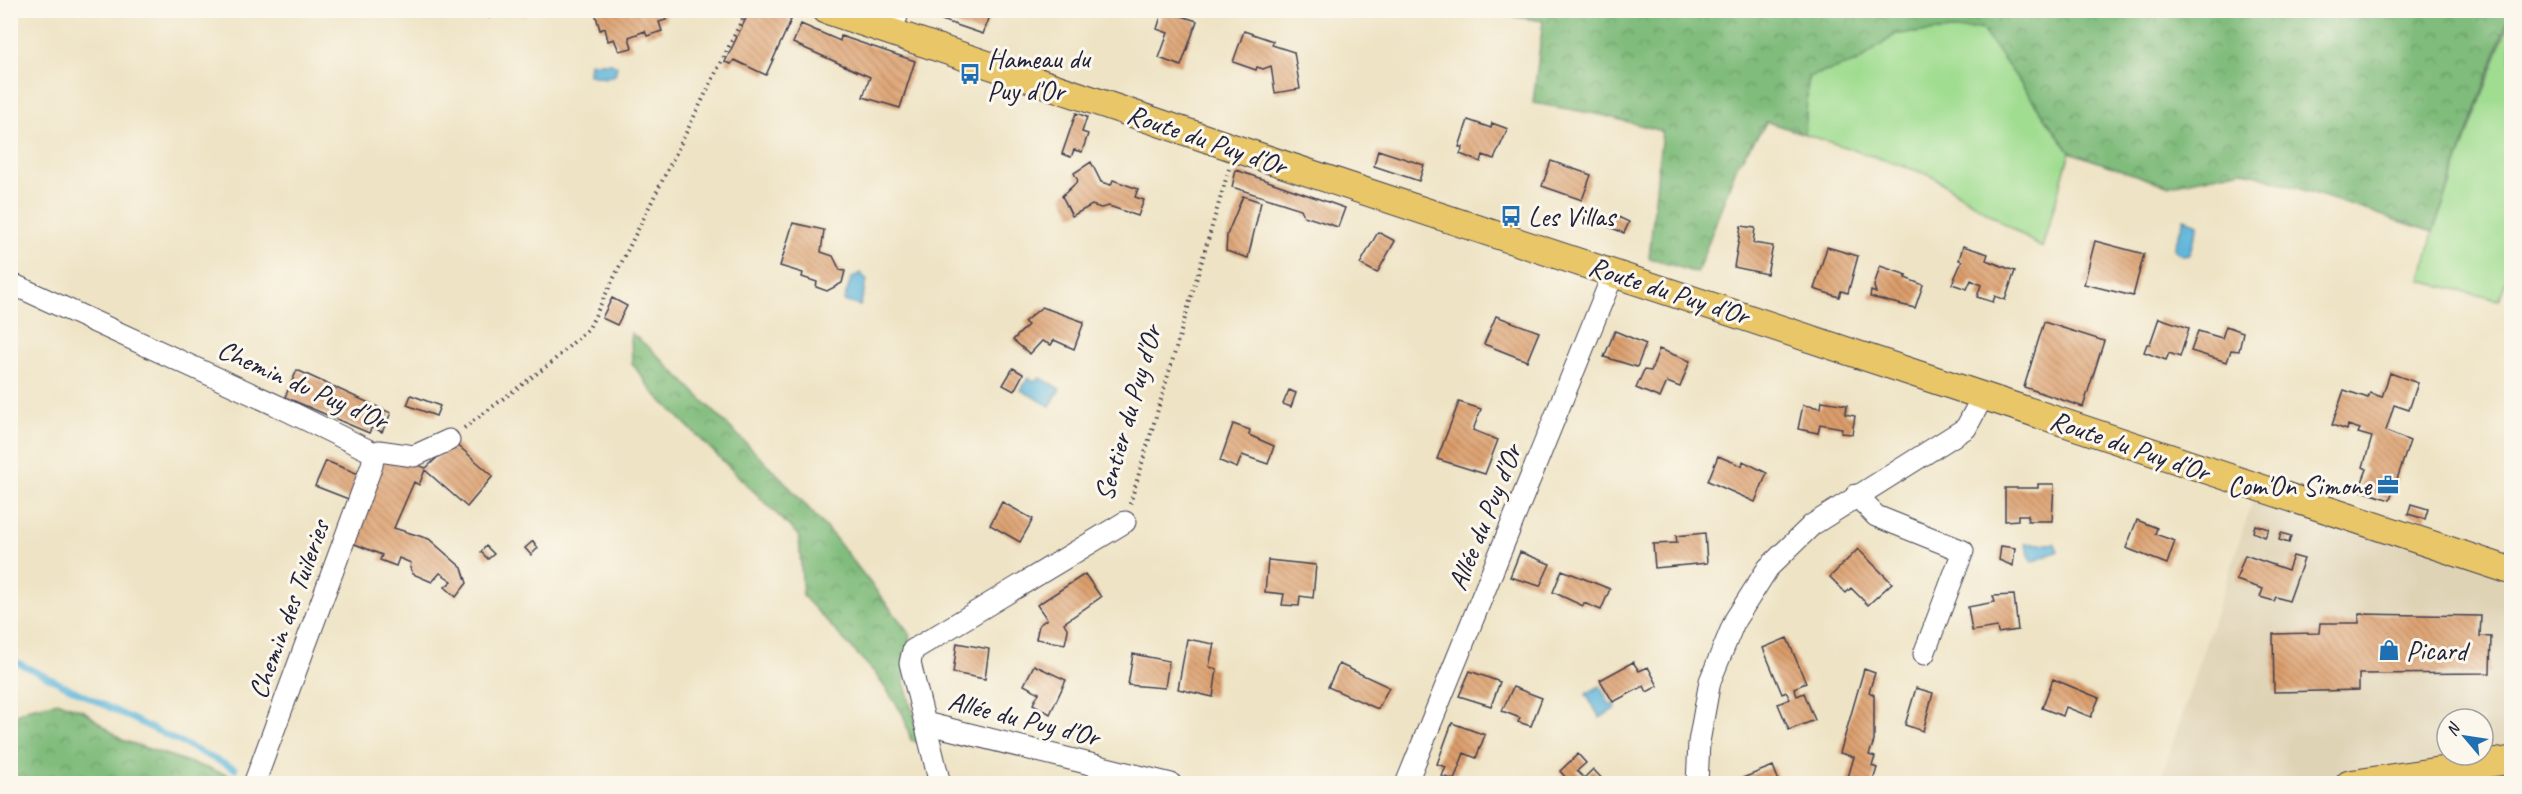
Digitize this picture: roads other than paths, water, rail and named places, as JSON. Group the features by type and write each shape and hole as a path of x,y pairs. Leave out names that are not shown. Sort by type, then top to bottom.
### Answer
{"main road":[{"name":"Route du Puy d'Or","path":"826,10 896,21 1234,148 2511,571"},
{"path":"2349,783 2511,760"}],"street":[{"name":"Allée du Puy d'Or","path":"1406,783 1614,272"},
{"name":"Chemin du Puy d'Or","path":"10,283 278,406 374,453 379,451 414,456 448,440"},
{"path":"1697,783 1699,742 1710,681 1735,620 1768,568 1812,525 1856,495 1966,428 1983,396"},
{"name":"Chemin des Tuileries","path":"254,783 372,465 374,453"},
{"path":"1856,495 1876,516 1963,551 1924,654"},
{"name":"Sentier du Puy d'Or","path":"925,723 910,663 913,650 1125,522"},
{"name":"Allée du Puy d'Or","path":"940,783 925,723 1171,783"}],"water":[{"path":"590,63 611,63 617,66 615,75 606,78 589,75"},
{"path":"2184,219 2199,224 2189,254 2182,255 2174,249"},
{"path":"860,273 867,280 860,306 844,301 851,279"},
{"path":"1028,378 1034,381 1041,378 1060,389 1050,406 1021,390"},
{"path":"2025,544 2055,544 2058,551 2032,562"},
{"path":"1600,686 1610,705 1615,704 1616,708 1600,718 1586,694"}],"waterway":[{"path":"10,659 235,769"}],"place":[{"name":"Hameau du Puy d'Or","path":"970,74"},
{"name":"Les Villas","path":"1511,216"},
{"name":"Com'On Simone","path":"2388,485"},
{"name":"Picard","path":"2389,650"}]}
